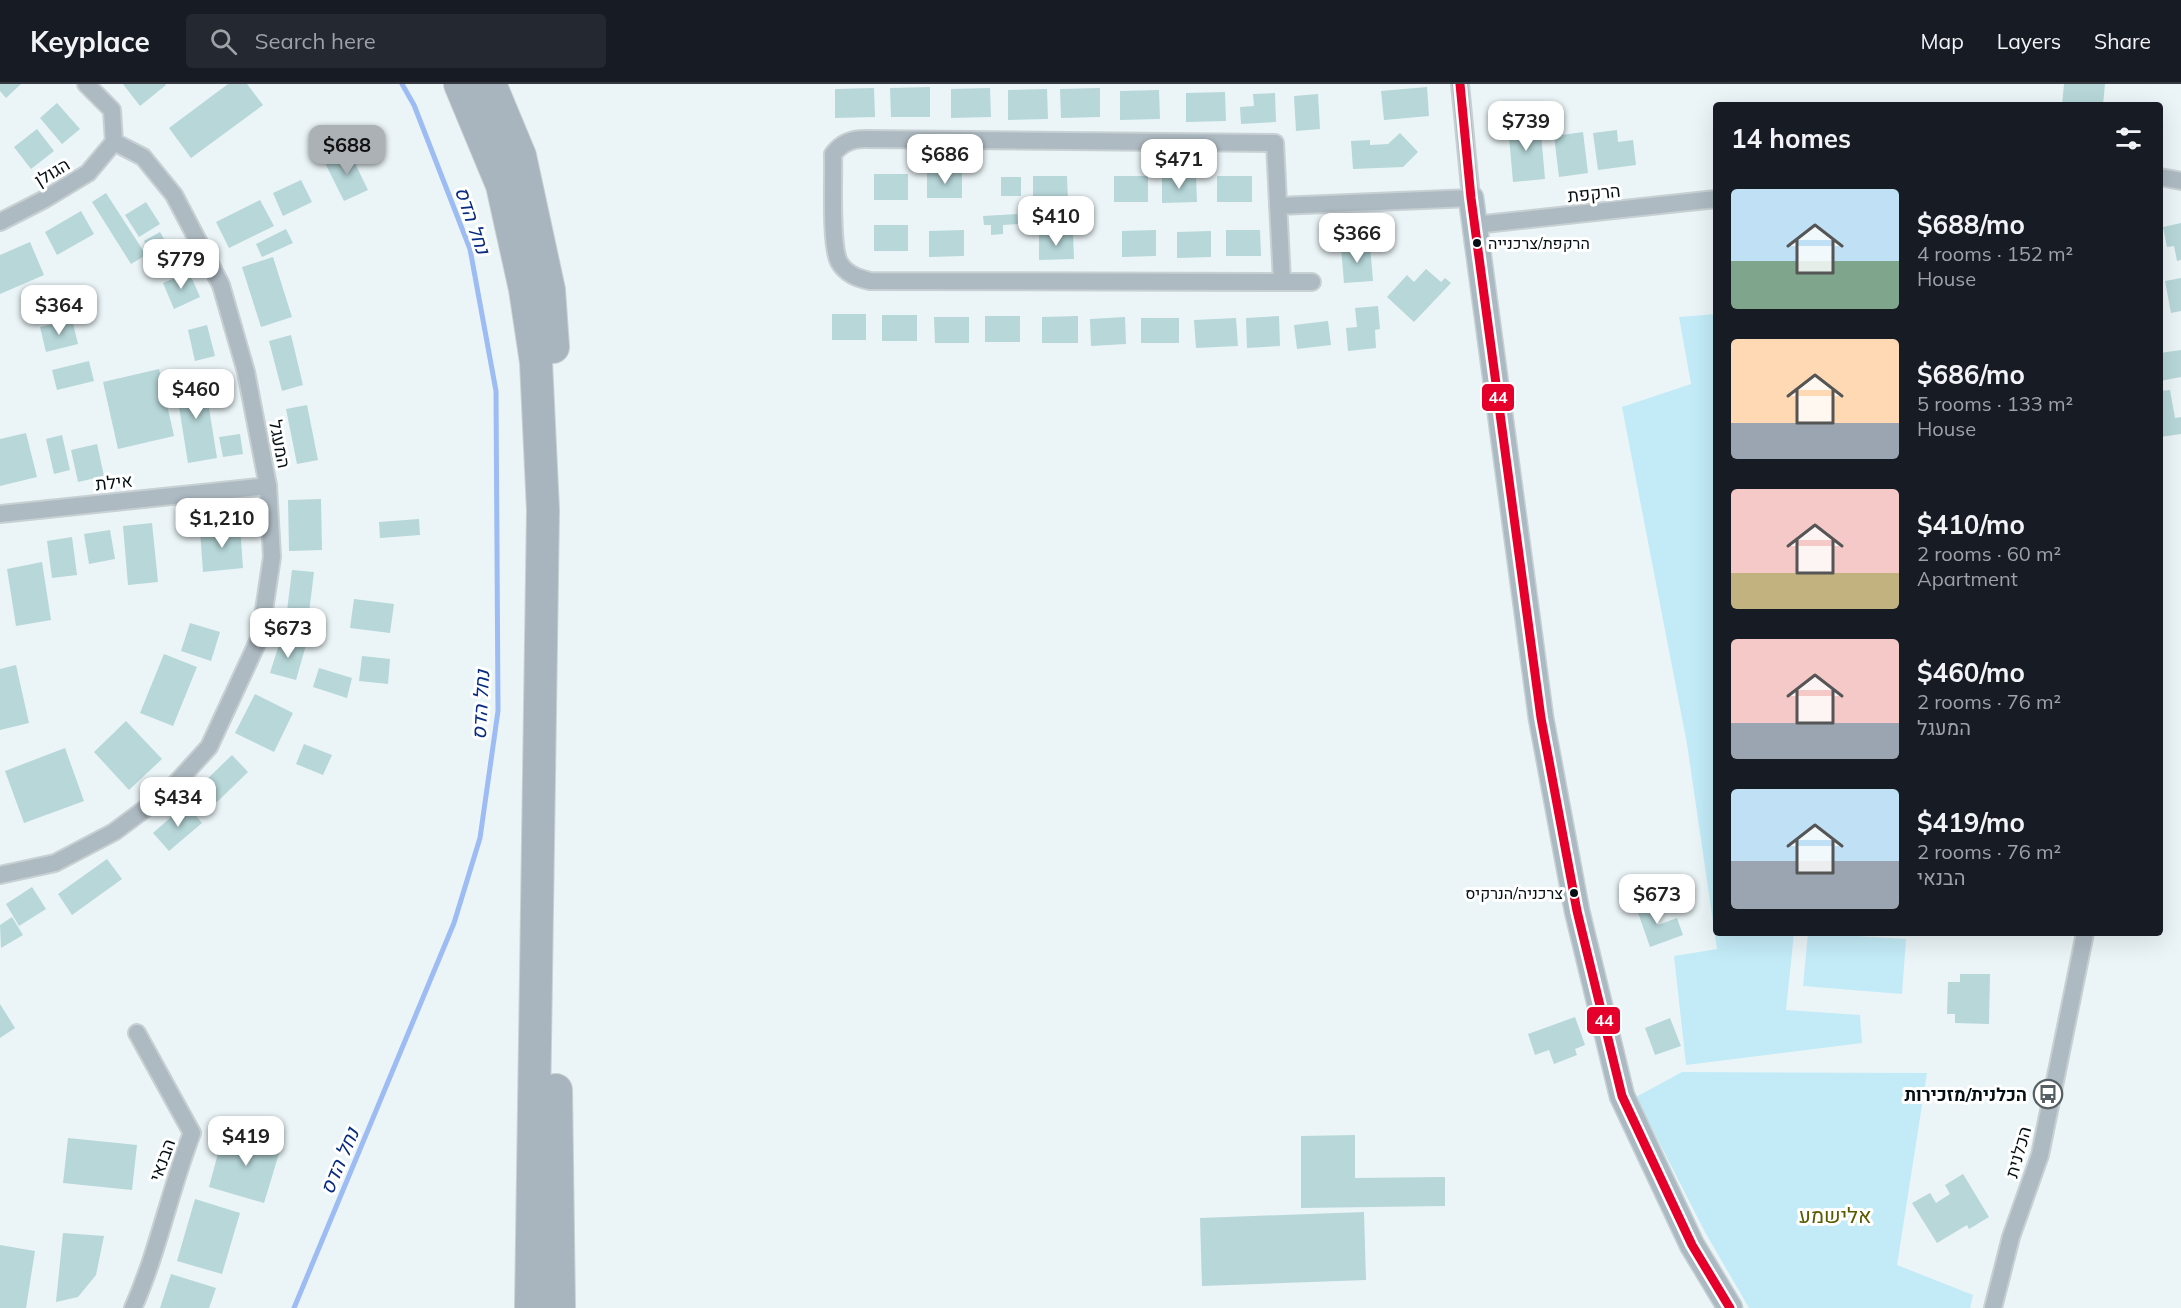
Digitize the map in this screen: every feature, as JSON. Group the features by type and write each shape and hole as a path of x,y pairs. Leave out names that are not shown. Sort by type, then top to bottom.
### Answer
{"highway":[{"path":"460,84 502,185 525,289 536,362 543,510 531,1308"},
{"path":"490,84 520,156 549,290 558,432 560,695 556,1086 559,1308"}],"street":[{"path":"86,84 112,111 114,142"},
{"path":"1460,84 1471,198 1541,718 1576,911 1622,1096 1692,1245 1731,1308"},
{"path":"1282,282 1275,143 853,139 840,146 833,154 835,252 847,272 856,278 870,281 1282,282 1312,282"},
{"name":"הגולן","path":"0,222 45,200 88,173 114,142"},
{"name":"המעגל","path":"0,875 55,863 114,832 169,791 209,747 260,637 272,557 268,486 246,372 221,285 174,195 143,157 114,142"},
{"path":"2163,178 2181,181"},
{"path":"1278,206 1471,198"},
{"name":"הרקפת","path":"1475,225 1713,199"},
{"name":"אילת","path":"0,514 268,486"},
{"name":"הכלנית","path":"1993,1308 2011,1238 2040,1155 2084,936"},
{"name":"הבנאי","path":"133,1308 141,1290 175,1178 192,1133 136,1033"}],"shaded area":[{"path":"1713,314 1713,922 1687,744 1622,407 1691,384 1679,317"},
{"path":"1715,936 1794,936 1786,1010 1860,1015 1862,1043 1686,1065 1674,956 1717,949"},
{"path":"1808,936 1906,939 1902,994 1803,986"},
{"path":"1682,1072 1927,1073 1897,1265 1973,1295 1970,1308 1749,1308 1705,1232 1636,1097"}],"building":[{"path":"0,84 21,84 6,98 0,91"},
{"path":"123,84 165,84 166,85 140,106"},
{"path":"228,84 247,84 263,105 191,158 169,128"},
{"path":"2064,84 2105,84 2103,102 2062,102"},
{"path":"930,87 930,117 891,117 890,88"},
{"path":"1427,87 1429,116 1384,120 1381,91"},
{"path":"874,88 875,117 835,118 835,89"},
{"path":"990,88 991,117 951,118 951,89"},
{"path":"1100,88 1100,117 1061,118 1060,89"},
{"path":"1047,89 1048,119 1008,120 1008,90"},
{"path":"1159,90 1160,119 1120,120 1120,91"},
{"path":"1225,92 1226,121 1186,122 1186,93"},
{"path":"1275,93 1276,122 1241,124 1240,107 1254,106 1253,94"},
{"path":"1318,94 1320,129 1296,131 1294,96"},
{"path":"57,103 80,129 62,144 40,118"},
{"path":"1540,122 1545,179 1513,182 1508,125"},
{"path":"37,129 54,151 31,169 14,147"},
{"path":"1617,130 1618,142 1633,140 1636,165 1598,170 1593,133"},
{"path":"1583,132 1588,173 1559,177 1554,136"},
{"path":"1400,133 1418,152 1403,167 1353,169 1351,141 1370,140 1370,145 1388,144"},
{"path":"349,151 368,190 344,201 325,163"},
{"path":"927,172 962,172 962,198 927,198"},
{"path":"874,174 908,174 908,200 874,200"},
{"path":"1033,176 1067,176 1068,201 1033,202"},
{"path":"1114,176 1148,176 1148,202 1114,202"},
{"path":"1217,176 1252,176 1252,202 1217,202"},
{"path":"1001,177 1021,177 1021,196 1001,196"},
{"path":"1162,177 1196,177 1197,202 1162,203"},
{"path":"301,180 312,202 283,216 273,193"},
{"path":"106,193 146,255 131,264 92,202"},
{"path":"260,200 274,226 229,248 216,222"},
{"path":"146,202 160,224 139,237 125,215"},
{"path":"81,211 94,234 57,255 45,232"},
{"path":"1017,214 1018,224 1003,225 1003,234 991,235 991,225 984,225 983,216"},
{"path":"2181,223 2181,260 2177,261 2174,246 2167,247 2163,227"},
{"path":"874,225 908,225 908,251 874,251"},
{"path":"286,229 293,243 262,257 256,244"},
{"path":"964,230 964,256 929,257 929,231"},
{"path":"1156,230 1156,256 1122,257 1122,231"},
{"path":"1226,230 1260,230 1261,256 1226,256"},
{"path":"1211,231 1211,257 1177,258 1177,232"},
{"path":"160,232 179,265 163,274 144,241"},
{"path":"1039,234 1073,234 1074,259 1039,260"},
{"path":"30,242 44,275 0,294 0,255"},
{"path":"1370,245 1373,281 1344,283 1341,247"},
{"path":"273,257 292,317 261,327 242,267"},
{"path":"1426,269 1441,282 1445,278 1451,283 1414,322 1387,297 1407,275 1414,282"},
{"path":"189,272 200,297 174,309 163,283"},
{"path":"2181,278 2181,311 2171,313 2165,281"},
{"path":"1378,306 1380,329 1375,330 1376,348 1348,351 1346,328 1357,327 1355,308"},
{"path":"832,314 866,314 866,340 832,340"},
{"path":"882,315 917,315 917,341 882,341"},
{"path":"985,316 1020,316 1020,342 985,342"},
{"path":"1078,316 1078,343 1042,343 1042,317"},
{"path":"1279,316 1280,346 1247,348 1246,318"},
{"path":"934,317 969,317 969,343 935,343"},
{"path":"1125,317 1126,344 1091,346 1090,319"},
{"path":"1141,318 1179,318 1179,343 1141,343"},
{"path":"1236,318 1238,346 1196,348 1194,320"},
{"path":"72,319 78,344 46,352 40,327"},
{"path":"1328,321 1331,345 1297,349 1294,325"},
{"path":"207,325 215,356 195,361 188,330"},
{"path":"291,335 303,385 282,391 269,341"},
{"path":"2181,350 2181,377 2163,380 2163,353"},
{"path":"89,361 94,381 57,390 52,370"},
{"path":"159,369 174,436 118,449 103,382"},
{"path":"204,377 217,458 188,463 175,382"},
{"path":"2170,390 2175,418 2181,417 2181,434 2163,437 2163,391"},
{"path":"307,405 318,460 297,464 286,409"},
{"path":"26,433 37,477 0,486 0,439"},
{"path":"240,434 243,454 223,457 219,437"},
{"path":"62,435 70,470 54,474 46,439"},
{"path":"97,444 104,476 78,482 71,450"},
{"path":"321,499 322,550 289,551 288,500"},
{"path":"419,519 420,535 380,538 379,522"},
{"path":"152,523 158,582 128,585 123,526"},
{"path":"240,526 243,568 203,572 200,530"},
{"path":"110,530 115,559 89,564 84,534"},
{"path":"72,537 77,575 52,578 47,541"},
{"path":"42,562 51,620 16,626 7,569"},
{"path":"292,570 314,572 308,621 286,619"},
{"path":"354,599 394,604 390,633 350,628"},
{"path":"190,623 220,632 211,661 181,651"},
{"path":"281,638 306,645 296,680 270,673"},
{"path":"164,654 197,667 173,726 140,713"},
{"path":"362,656 390,659 388,684 359,681"},
{"path":"16,665 29,723 0,730 0,669"},
{"path":"319,668 352,678 347,698 313,687"},
{"path":"255,694 293,713 274,752 235,733"},
{"path":"126,721 162,759 129,790 94,752"},
{"path":"304,744 332,755 323,775 296,764"},
{"path":"65,748 84,801 24,823 5,771"},
{"path":"232,755 248,772 217,802 201,785"},
{"path":"186,804 202,823 169,851 153,833"},
{"path":"107,859 122,879 72,915 58,894"},
{"path":"32,887 46,909 19,926 6,904"},
{"path":"1649,899 1658,925 1677,918 1683,935 1650,947 1635,904"},
{"path":"12,917 23,935 1,948 0,925"},
{"path":"1960,974 1990,974 1989,1024 1955,1023 1955,1014 1947,1014 1948,982 1960,982"},
{"path":"0,1004 15,1028 0,1038"},
{"path":"1575,1017 1585,1045 1575,1049 1577,1055 1554,1064 1549,1050 1535,1055 1528,1034"},
{"path":"1670,1018 1681,1046 1655,1055 1645,1028"},
{"path":"1355,1135 1355,1178 1445,1177 1445,1206 1301,1208 1301,1136"},
{"path":"284,1137 264,1203 209,1187 221,1142"},
{"path":"68,1138 137,1145 132,1190 63,1183"},
{"path":"1963,1174 1989,1217 1969,1229 1967,1225 1937,1243 1912,1203 1930,1193 1936,1203 1950,1194 1945,1185"},
{"path":"195,1199 240,1213 222,1274 177,1261"},
{"path":"1364,1212 1366,1280 1202,1286 1200,1218"},
{"path":"63,1233 104,1236 96,1275 78,1297 56,1302"},
{"path":"0,1245 35,1251 26,1308 0,1308"},
{"path":"171,1274 216,1288 209,1308 160,1308"}],"waterway":[{"name":"נחל הדס","path":"294,1308 454,923 480,838 498,711 496,391 470,249 414,105 402,84"}],"transit line":[{"name":"44","path":"1460,84 1471,198 1541,718 1577,911 1622,1096 1692,1245 1730,1308"}],"place":[{"name":"הרקפת/צרכנייה","path":"1477,243"},
{"name":"צרכניה/הנרקיס","path":"1574,893"},
{"name":"הכלנית/מזכירות","path":"2048,1094"}],"district":[{"name":"אלישמע","path":"1835,1215"}]}
